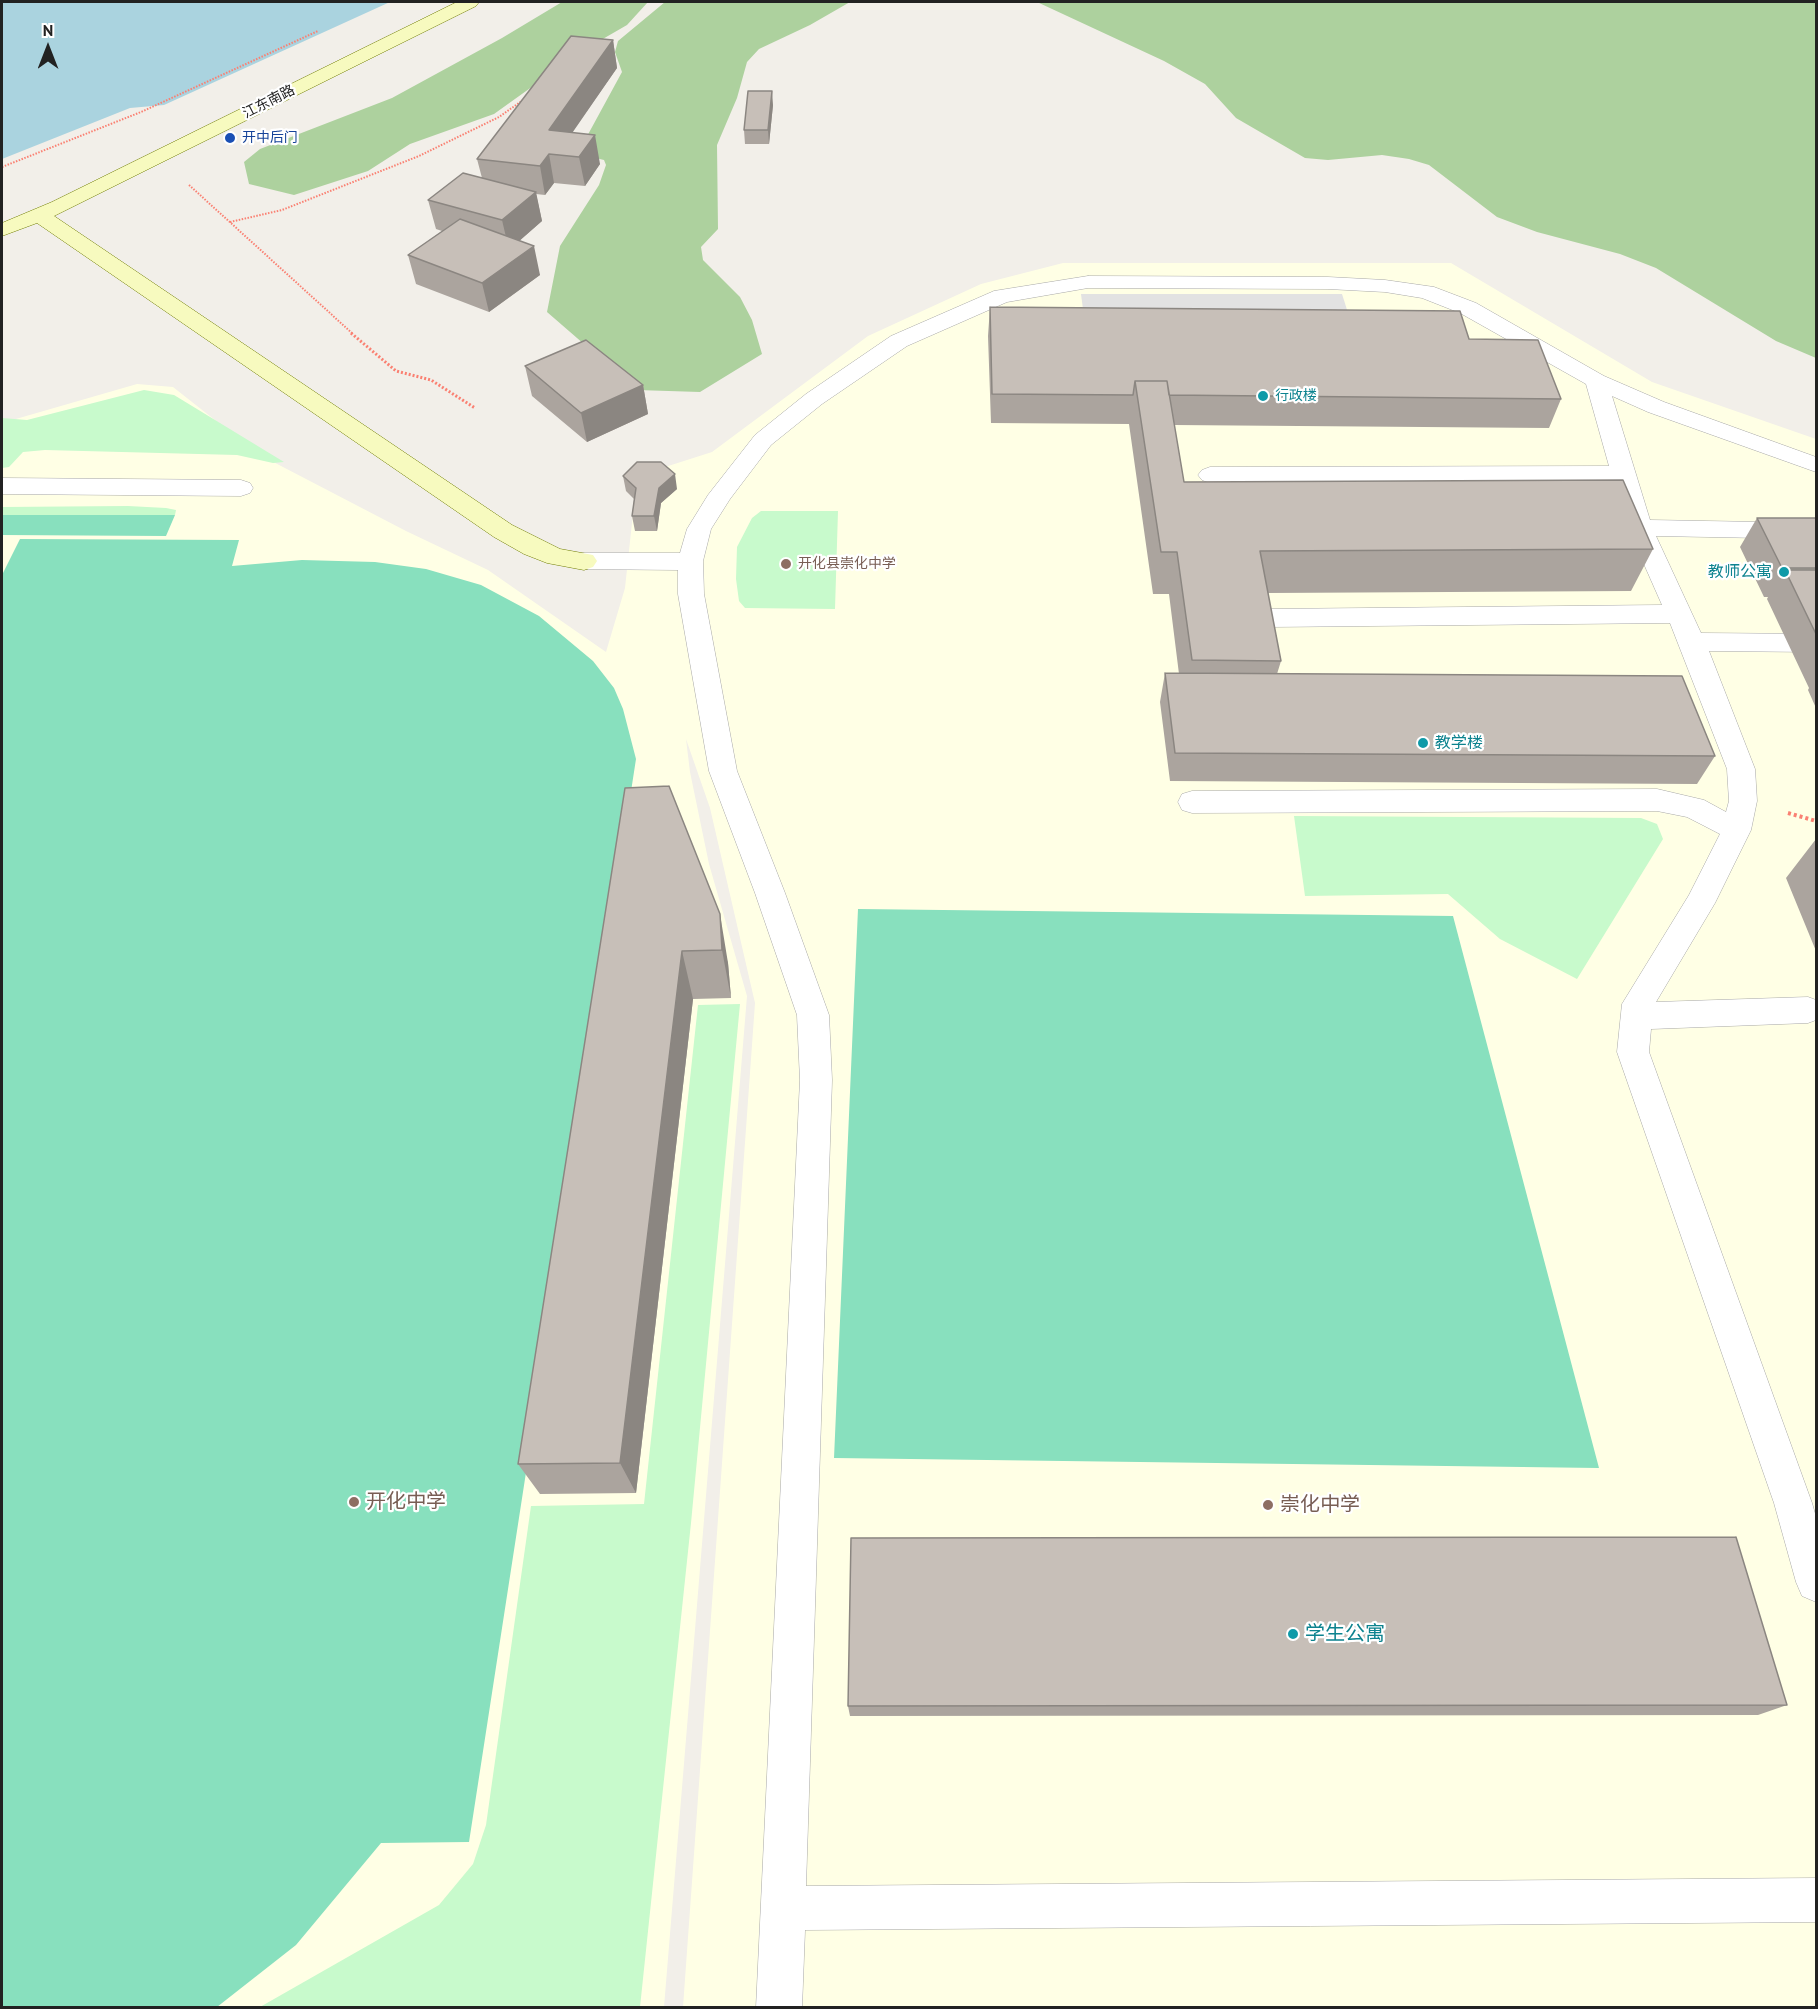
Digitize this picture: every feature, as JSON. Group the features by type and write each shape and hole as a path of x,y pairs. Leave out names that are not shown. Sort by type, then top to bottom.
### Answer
{"street":[{"name":"江东南路","path":"2,230 39,215 157,158 470,2"},
{"path":"39,215 503,531 533,548 556,557 584,561"}],"lane":[{"path":"779,2007 816,1080 813,1015 770,893 723,771 691,594 690,561 699,529 720,495 763,441 814,399 899,341 1002,296 1089,282 1328,283 1384,286 1426,292 1468,308 1596,381 1656,407 1816,465"},
{"path":"1596,381 1640,528 1692,642 1741,769 1743,801 1737,830 1700,903 1638,1004 1633,1052 1805,1499 1816,1582"},
{"path":"1210,475 1623,473"},
{"path":"2,486 241,488"},
{"path":"1640,528 1816,531"},
{"path":"584,561 645,563 690,561"},
{"path":"1269,618 1678,614"},
{"path":"1692,642 1816,643"},
{"path":"1192,802 1657,800 1694,808 1737,830"},
{"path":"1637,1016 1808,1010"},
{"path":"783,1908 1816,1899"}],"path":[{"path":"2,167 141,112 319,31"},
{"path":"229,222 282,210 419,156 499,117 533,93"},
{"path":"157,158 381,361 396,371 431,380 475,408"}],"shaded area":[{"name":"崇化中学","path":"1063,263 1451,263 1652,382 1816,439 1816,2007 683,2007 755,1003 710,808 686,739 690,772 709,864 747,996 664,2007 2,2008 2,423 137,384 173,387 258,454 406,531 488,570 606,652 625,588 637,476 712,452 868,336 981,284"},
{"path":"1081,294 1342,294 1349,316 1084,317"}],"green space":[{"path":"562,2 648,2 627,25 582,51 494,114 410,144 368,171 294,195 249,184 244,162 260,149 392,98 502,38"},
{"path":"665,2 850,2 810,25 759,49 747,62 737,98 717,145 718,229 701,247 703,260 740,297 752,320 762,354 700,392 637,390 547,312 560,246 599,185 606,165 604,160 583,155 579,151 622,72 615,52 618,41"},
{"path":"1037,2 1816,2 1816,358 1776,341 1656,268 1620,254 1537,232 1497,217 1429,165 1382,155 1328,160 1305,158 1236,118 1205,84 1164,61"},
{"path":"144,390 174,395 284,462 273,463 237,455 45,450 23,452 9,467 2,468 2,418 27,420"},
{"path":"128,506 176,510 175,515 2,515 2,507"},
{"path":"761,511 838,511 835,609 745,608 739,601 736,579 737,547 752,518"},
{"path":"2,515 175,515 166,536 2,535"},
{"name":"开化中学","path":"20,539 239,540 232,566 302,560 375,562 426,569 481,585 539,616 593,661 614,688 623,709 636,759 469,1842 381,1843 296,1945 217,2007 2,2008 2,575"},
{"path":"1294,816 1641,818 1657,824 1663,839 1577,979 1500,939 1448,894 1305,896"},
{"path":"858,909 1453,916 1599,1468 834,1458"},
{"path":"740,1004 691,1523 640,2007 260,2007 439,1905 473,1864 486,1825 531,1506 644,1504 698,1005"}],"water":[{"path":"2,2 390,2 164,105 130,108 2,159"}],"building":[{"path":"571,36 613,40 549,130 595,135 579,157 549,154 540,166 477,159"},
{"path":"748,91 772,91 768,130 744,130"},
{"path":"463,173 536,192 502,220 428,200"},
{"path":"460,219 534,246 482,283 408,255"},
{"name":"行政楼","path":"990,307 1460,311 1469,339 1538,340 1561,399 1169,395 1167,381 1135,381 1133,395 992,394"},
{"path":"586,340 643,385 581,413 525,366"},
{"path":"1135,381 1167,381 1184,482 1623,480 1653,549 1260,551 1281,661 1192,660 1177,552 1161,552"},
{"path":"637,462 661,462 675,474 659,488 654,516 632,516 636,488 623,476"},
{"path":"1757,518 1816,518 1816,568 1782,568"},
{"path":"1785,570 1816,570 1816,634"},
{"name":"教学楼","path":"1165,673 1682,676 1715,756 1175,753"},
{"path":"669,786 720,914 722,950 682,951 620,1463 518,1464 625,788"},
{"name":"学生公寓","path":"1736,1537 1787,1705 848,1706 851,1538"}],"place":[{"name":"开中后门","path":"230,138"},
{"name":"行政楼","path":"1263,396"},
{"name":"开化县崇化中学","path":"786,564"},
{"name":"教师公寓","path":"1784,572"},
{"name":"教学楼","path":"1423,743"},
{"name":"开化中学","path":"354,1502"},
{"name":"崇化中学","path":"1268,1505"},
{"name":"学生公寓","path":"1293,1634"}]}
